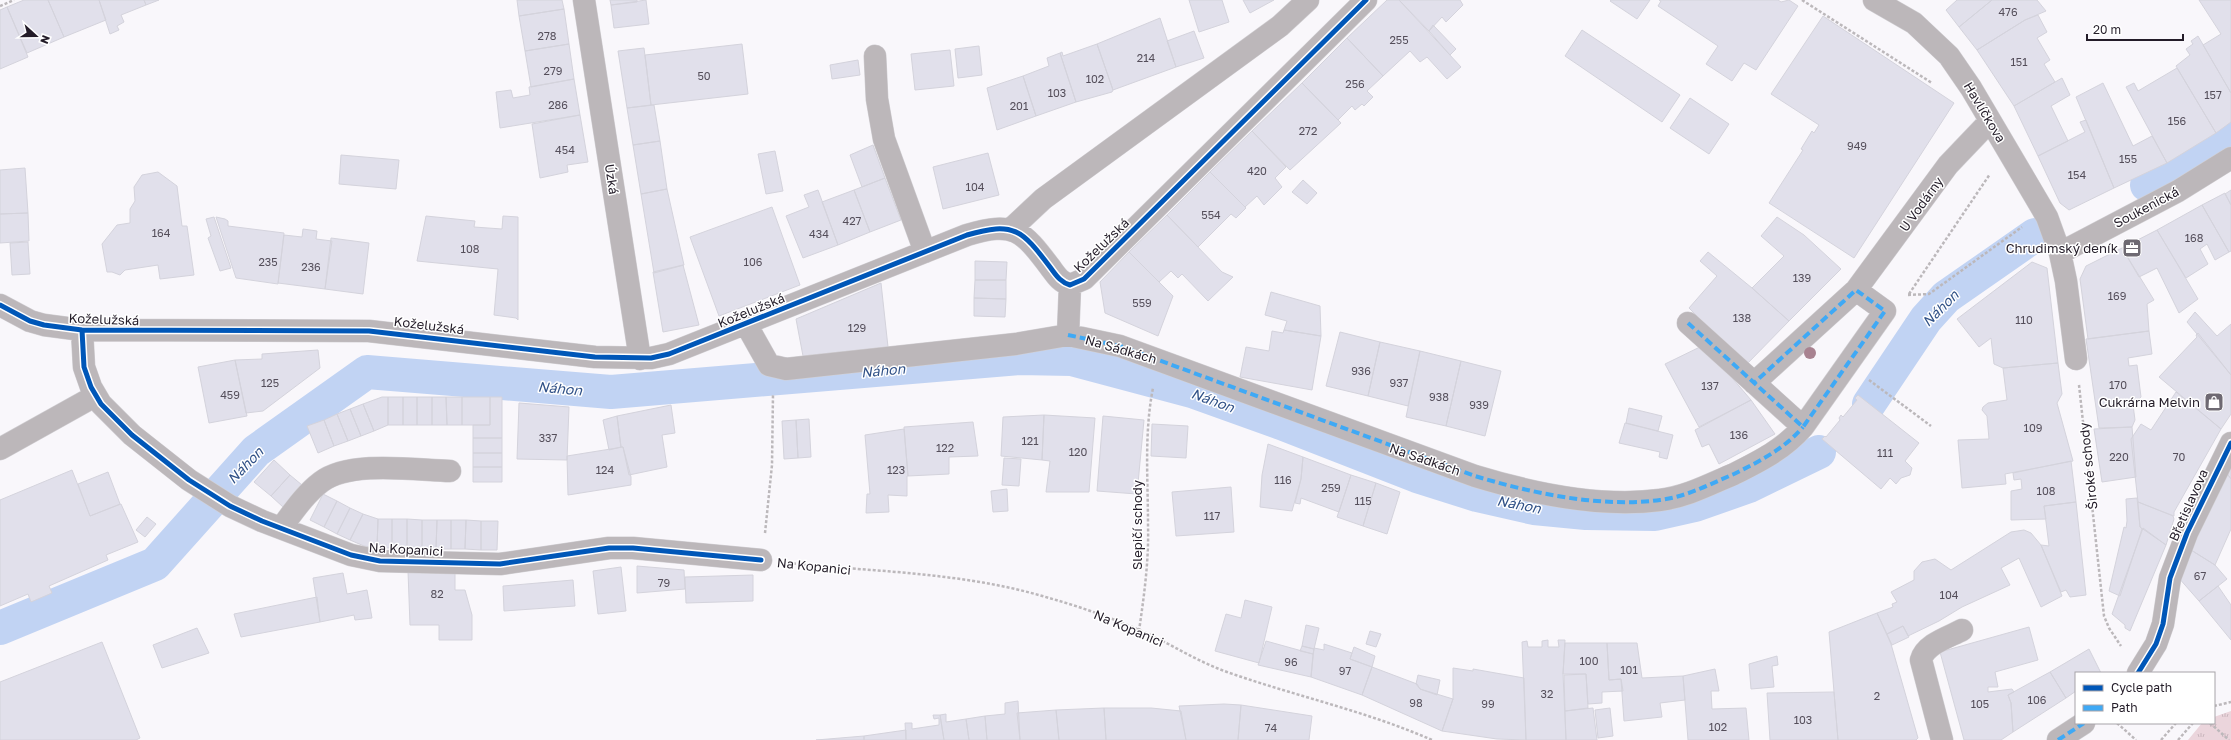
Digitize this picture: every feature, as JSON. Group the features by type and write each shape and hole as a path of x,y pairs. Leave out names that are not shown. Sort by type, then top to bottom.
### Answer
{"street":[{"name":"Úzká","path":"584,0 640,359"},
{"path":"1011,229 1043,199 1280,26 1308,0"},
{"name":"Koželužská","path":"0,305 30,321 55,327 82,330 131,332 222,329 384,331 595,357 640,359 669,354 986,229 1011,229 1027,239 1058,279 1070,285 1084,279 1366,0"},
{"name":"Havlíčkova","path":"1874,0 1914,23 1944,52 1961,73 2047,217 2057,246"},
{"path":"875,56 877,99 884,138 925,252"},
{"name":"U Vodárny","path":"1754,383 1856,290 1948,165 1990,121"},
{"name":"Soukenická","path":"2057,246 2178,191 2231,158"},
{"path":"2057,246 2066,281 2076,359"},
{"path":"746,324 769,365 786,369 1016,344 1068,335 1070,285"},
{"path":"1688,323 1803,427 1885,311 1856,290"},
{"name":"Na Kopanici","path":"82,330 84,368 95,396 112,417 132,435 169,465 230,506 281,528 351,555 380,561 500,564 609,548 662,549 761,560"},
{"name":"Na Sádkách","path":"1068,335 1120,346 1468,474 1530,492 1551,496 1631,502 1660,500 1704,487 1756,463 1786,445 1803,427"},
{"path":"0,449 95,396"},
{"name":"Břetislavova","path":"2141,669 2156,644 2163,624 2170,578 2190,526 2231,443"},
{"path":"281,528 311,491 333,474 360,468 450,471"},
{"path":"1942,740 1921,660 1925,650 1962,630"},
{"path":"2058,740 2082,724"}],"path":[{"path":"0,6 14,0"},
{"path":"1802,0 1936,85"},
{"path":"1885,311 1909,295 1992,170 1996,177"},
{"path":"1909,295 1929,294 2025,224 2047,217"},
{"path":"1870,381 1931,426"},
{"path":"761,560 768,507 774,400"},
{"path":"2215,706 2231,702"},
{"path":"2118,724 2136,740"},
{"path":"2160,740 2175,724"},
{"path":"2178,740 2192,724"},
{"path":"2211,724 2228,740"}],"green space":[{"path":"2231,711 2231,740 2188,740 2201,724 2215,724 2215,717"}],"building":[{"path":"24,0 48,0 64,37 27,53 7,7"},
{"path":"48,0 99,0 106,20 64,37"},
{"path":"99,0 144,0 146,5 121,15 124,22 117,26 119,30 110,34"},
{"path":"144,0 159,0 146,5"},
{"path":"517,0 562,0 564,9 519,16"},
{"path":"610,0 637,0 637,2 611,5"},
{"path":"646,0 649,24 614,28 611,5"},
{"path":"1189,0 1222,0 1229,22 1199,32"},
{"path":"1243,0 1274,0 1250,13"},
{"path":"1387,0 1399,0 1461,67 1447,79 1427,57 1420,62 1410,51 1383,76 1347,38"},
{"path":"1399,0 1460,0 1463,5 1446,22 1442,17 1429,31"},
{"path":"1650,0 1637,19 1610,1"},
{"path":"1659,0 1778,0 1781,2 1789,0 1798,6 1756,70 1744,63 1732,81 1706,64 1718,46 1658,6 1661,1"},
{"path":"1957,0 1992,0 1959,27 1946,10"},
{"path":"1992,0 2037,0 2046,11 2025,20 1977,50 1959,27"},
{"path":"2199,0 2231,0 2231,93 2203,45 2221,34"},
{"path":"7,7 28,57 0,69 0,10"},
{"path":"564,9 569,44 525,51 519,16"},
{"path":"2038,15 2047,32 2037,38 2050,60 2044,64 2055,82 2014,106 1977,50 2025,20"},
{"path":"1823,16 1954,103 1854,258 1769,203 1803,150 1801,149 1812,131 1814,133 1819,125 1771,94"},
{"path":"1160,18 1176,67 1113,90 1097,44"},
{"path":"1433,25 1456,49 1450,55 1429,31"},
{"path":"1582,30 1680,95 1662,122 1565,56"},
{"path":"1194,31 1204,58 1176,67 1167,41"},
{"path":"2198,36 2231,93 2231,122 2216,133 2176,66 2190,55 2186,49 2193,44 2191,41"},
{"path":"1347,38 1383,76 1367,91 1373,97 1364,106 1362,104 1355,110 1352,106 1338,120 1302,83"},
{"path":"569,44 574,79 531,87 525,51"},
{"path":"742,44 748,94 651,105 645,55"},
{"path":"1097,44 1113,90 1112,92 1076,102 1060,53 1062,52 1063,56"},
{"path":"979,46 982,75 958,78 955,49"},
{"path":"644,48 651,105 627,108 618,51"},
{"path":"950,50 954,86 915,90 911,54"},
{"path":"1060,53 1076,102 1036,116 1023,76 1049,66 1047,58"},
{"path":"858,60 860,75 832,79 830,65"},
{"path":"2177,68 2216,133 2167,163 2126,87 2134,83 2138,91"},
{"path":"1023,76 1036,116 997,130 987,88"},
{"path":"2062,78 2070,95 2051,106 2068,141 2038,156 2014,106"},
{"path":"574,79 580,115 500,128 496,92 511,90 513,98 530,95 529,87"},
{"path":"1302,83 1341,123 1290,170 1252,131"},
{"path":"2103,83 2133,146 2152,136 2167,163 2114,188 2076,97"},
{"path":"1690,98 1729,124 1709,154 1670,128"},
{"path":"654,105 660,141 633,145 627,108"},
{"path":"580,115 588,162 567,165 568,172 540,178 532,124"},
{"path":"2086,120 2114,188 2069,210 2060,203 2038,156 2085,132 2080,122"},
{"path":"1252,131 1286,167 1275,178 1282,187 1264,205 1257,196 1245,207 1210,172"},
{"path":"660,141 667,189 641,194 633,145"},
{"path":"873,145 885,178 862,187 850,155"},
{"path":"775,151 783,191 766,194 758,154"},
{"path":"988,153 999,195 943,209 933,167"},
{"path":"341,155 399,160 396,189 339,184"},
{"path":"25,168 28,213 0,214 0,170"},
{"path":"158,172 177,186 182,226 187,226 194,275 160,279 158,265 125,270 120,275 107,272 102,244 117,225 130,223 130,209 135,201 134,187 142,175"},
{"path":"1210,172 1246,208 1236,218 1231,214 1198,247 1167,215"},
{"path":"885,178 901,220 870,232 854,190"},
{"path":"1303,180 1317,193 1307,204 1292,192"},
{"path":"667,189 684,265 654,273 641,194"},
{"path":"818,190 838,245 803,258 786,216 809,207 804,195"},
{"path":"854,190 870,232 838,245 822,202"},
{"path":"2231,190 2231,205 2225,194"},
{"path":"2225,193 2231,205 2231,251 2229,252 2202,205"},
{"path":"2202,205 2229,252 2215,260 2207,244 2200,249 2208,264 2186,278 2157,230"},
{"path":"772,207 800,285 719,316 690,237"},
{"path":"28,213 29,241 0,243 0,214"},
{"path":"1167,215 1222,272 1233,277 1208,301 1182,274 1178,278 1171,271 1159,282 1129,252"},
{"path":"426,216 475,221 474,227 502,229 503,216 518,217 518,320 516,318 494,315 498,269 417,261"},
{"path":"214,217 231,268 220,271 208,238 211,236 206,219"},
{"path":"216,217 228,221 228,226 284,233 278,284 236,278"},
{"path":"1777,217 1804,235 1841,269 1789,321 1752,288 1784,256 1761,236"},
{"path":"303,229 317,231 316,239 332,241 325,289 278,283 284,235 302,237"},
{"path":"2157,230 2198,299 2179,313 2157,268 2139,277 2122,248"},
{"path":"331,238 369,243 363,294 325,289"},
{"path":"28,242 30,274 12,275 10,243"},
{"path":"2122,248 2154,300 2147,304 2149,331 2088,339 2080,279 2086,266"},
{"path":"1129,252 1173,296 1158,336 1105,313 1100,282"},
{"path":"1708,252 1789,321 1746,365 1689,308 1717,276 1700,261"},
{"path":"975,261 1007,262 1006,280 975,280"},
{"path":"2032,262 2047,268 2058,363 2003,368 1994,364 1991,338 1979,347 1957,319"},
{"path":"683,265 699,325 663,332 653,272"},
{"path":"975,280 1006,280 1006,299 974,298"},
{"path":"881,283 888,347 803,356 796,319"},
{"path":"1271,292 1320,306 1321,336 1284,330 1287,321 1265,315"},
{"path":"974,298 1006,299 1005,317 974,316"},
{"path":"2195,312 2217,336 2231,324 2231,375 2187,322"},
{"path":"1284,330 1321,336 1312,390 1240,377 1246,347 1269,351 1272,331 1283,333"},
{"path":"2149,331 2152,354 2128,358 2129,366 2137,365 2141,397 2133,405 2135,420 2132,427 2099,428 2086,339"},
{"path":"1340,332 1380,342 1368,396 1326,386"},
{"path":"2198,333 2231,375 2231,414 2221,429 2159,377 2197,337 2196,335"},
{"path":"1380,342 1420,351 1408,406 1368,396"},
{"path":"1704,345 1751,400 1699,427 1665,364"},
{"path":"318,350 320,368 263,411 246,413 235,360 262,359 262,354"},
{"path":"1420,351 1461,361 1446,426 1406,417"},
{"path":"235,360 247,416 209,423 198,367"},
{"path":"1461,361 1501,371 1485,436 1446,426"},
{"path":"2058,363 2062,394 2057,403 2073,461 2005,474 2006,484 1962,488 1958,440 1989,439 1987,416 1982,410 1988,403 2007,400 2003,368"},
{"path":"2176,392 2221,429 2174,512 2174,516 2138,502 2131,439 2141,424 2151,430"},
{"path":"1858,395 1919,443 1905,461 1912,468 1910,475 1901,478 1896,484 1890,478 1881,489 1822,439 1825,436 1826,437 1840,420 1839,418 1841,415 1843,417 1857,400 1855,398"},
{"path":"382,397 388,397 388,425 374,431 363,404"},
{"path":"388,397 403,397 403,425 388,425"},
{"path":"403,397 417,397 417,425 403,425"},
{"path":"417,397 432,397 432,425 417,425"},
{"path":"432,397 446,397 447,425 432,425"},
{"path":"446,397 462,397 462,425 447,425"},
{"path":"462,397 490,397 490,425 462,425"},
{"path":"490,397 502,397 502,438 473,438 473,425 490,425"},
{"path":"1751,400 1775,434 1719,464 1709,444 1702,447 1695,430"},
{"path":"519,403 569,407 567,460 517,459"},
{"path":"363,404 374,431 361,436 350,409"},
{"path":"671,405 675,433 662,435 667,467 629,475 623,447 621,447 617,416"},
{"path":"1629,408 1662,416 1658,431 1626,423"},
{"path":"350,409 361,436 348,441 337,414"},
{"path":"337,414 348,441 334,446 324,420"},
{"path":"1044,415 1095,418 1089,492 1046,492 1050,461 1042,460"},
{"path":"1044,415 1042,460 1001,456 1003,417"},
{"path":"617,416 621,447 609,450 603,420"},
{"path":"1103,416 1144,420 1137,494 1097,491"},
{"path":"809,419 811,457 798,458 796,420"},
{"path":"324,420 334,446 318,453 307,426"},
{"path":"796,420 798,458 784,459 782,421"},
{"path":"973,422 978,456 949,457 949,474 908,476 904,427"},
{"path":"1625,423 1673,435 1667,459 1659,457 1660,452 1619,443"},
{"path":"1152,424 1188,426 1186,458 1151,456"},
{"path":"2132,427 2136,477 2102,482 2094,429"},
{"path":"904,429 908,476 907,496 888,495 889,512 866,513 867,494 870,494 865,435"},
{"path":"473,438 502,438 502,453 473,453"},
{"path":"1268,444 1303,457 1301,479 1292,511 1260,507 1262,475"},
{"path":"623,447 631,477 631,485 568,495 567,456"},
{"path":"473,453 502,453 502,467 473,467"},
{"path":"1303,457 1351,475 1339,512 1301,498 1300,504 1295,503 1301,479"},
{"path":"1004,458 1021,459 1019,486 1002,485"},
{"path":"274,460 290,475 271,496 254,482"},
{"path":"2071,461 2076,502 2044,506 2046,519 2011,520 2011,491 2022,489 2021,479 2014,480 2013,473"},
{"path":"2231,465 2231,479 2226,472"},
{"path":"473,467 502,467 502,482 473,482"},
{"path":"72,470 90,516 121,504 138,542 106,555 108,560 49,586 52,593 31,602 28,594 0,606 0,500"},
{"path":"108,472 120,504 90,516 78,484"},
{"path":"2226,472 2231,479 2231,529 2215,565 2191,550"},
{"path":"290,475 302,485 283,507 271,496"},
{"path":"1351,475 1376,483 1363,526 1337,517"},
{"path":"1376,483 1400,492 1387,534 1363,526"},
{"path":"1231,487 1234,532 1176,536 1172,492"},
{"path":"1007,489 1008,511 993,512 991,491"},
{"path":"323,494 337,501 324,527 310,520"},
{"path":"2137,498 2140,527 2142,529 2120,596 2109,591 2124,527 2126,528 2126,499"},
{"path":"337,501 350,508 337,534 324,527"},
{"path":"2076,502 2086,595 2070,597 2066,590 2061,592 2041,545 2049,546 2044,506"},
{"path":"2138,502 2173,516 2174,519 2166,545 2140,527"},
{"path":"350,508 363,514 350,540 337,534"},
{"path":"363,514 378,519 377,548 364,546 350,540"},
{"path":"147,517 156,524 145,537 136,530"},
{"path":"378,519 392,519 392,548 377,548"},
{"path":"392,519 407,519 407,548 392,548"},
{"path":"407,519 422,520 422,549 407,548"},
{"path":"422,520 437,520 436,549 422,549"},
{"path":"437,520 451,520 451,549 436,549"},
{"path":"451,520 466,520 465,549 451,549"},
{"path":"466,520 481,521 481,550 465,549"},
{"path":"481,521 498,521 497,550 481,550"},
{"path":"2143,528 2166,545 2130,631 2125,628 2125,625 2112,614"},
{"path":"2024,530 2031,533 2041,545 2062,596 2041,607 2019,558 2001,568 2010,585 1962,607 1939,621 1908,636 1903,626 1887,634 1877,613 1893,607 1892,604 1897,602 1891,592 1914,580 1914,571 1922,562 1935,559 1951,570 2011,532"},
{"path":"2191,550 2215,565 2227,579 2199,601 2178,577"},
{"path":"637,566 684,570 685,589 637,593"},
{"path":"621,567 626,611 598,614 593,571"},
{"path":"408,571 455,571 455,590 465,590 472,615 472,640 439,640 439,625 410,625"},
{"path":"343,573 347,594 367,590 372,618 355,620 354,615 320,622 313,578"},
{"path":"753,575 753,601 686,603 685,577"},
{"path":"573,580 575,606 504,611 503,586"},
{"path":"2218,586 2231,605 2231,640 2199,601"},
{"path":"317,597 320,622 241,637 234,614"},
{"path":"1245,600 1272,607 1259,663 1215,651 1226,614 1241,618"},
{"path":"1877,613 1891,644 1918,738 1916,740 1838,740 1829,632"},
{"path":"1306,625 1319,628 1314,649 1302,646"},
{"path":"1903,626 1909,637 1892,645 1887,634"},
{"path":"2029,627 2038,660 1995,672 1998,687 1988,687 1988,692 2012,689 2014,692 2008,695 2011,703 2013,732 2001,740 1964,740 1940,652"},
{"path":"197,628 209,653 162,668 153,645"},
{"path":"1370,631 1381,634 1376,647 1366,644"},
{"path":"1548,640 1548,647 1559,647 1558,640 1565,640 1563,674 1566,740 1526,740 1522,642 1527,641 1528,647 1542,647 1542,641"},
{"path":"1266,641 1313,654 1311,677 1258,665"},
{"path":"102,642 140,738 136,740 0,740 0,682"},
{"path":"1565,643 1607,643 1609,680 1621,679 1623,691 1602,692 1602,703 1588,704 1586,674 1563,674"},
{"path":"1607,643 1637,643 1642,678 1683,676 1685,700 1660,703 1662,717 1624,721 1621,679 1609,680"},
{"path":"1324,644 1352,653 1350,659 1372,667 1362,695 1311,677 1314,648 1324,650"},
{"path":"1302,646 1314,649 1313,654 1300,651"},
{"path":"1354,647 1375,656 1372,667 1350,659"},
{"path":"2089,649 2100,672 2075,672 2075,692 2066,698 2050,672"},
{"path":"1777,656 1778,665 1772,666 1774,687 1751,689 1749,664"},
{"path":"1372,667 1417,684 1420,689 1453,699 1442,731 1362,695"},
{"path":"1453,668 1473,671 1473,669 1524,678 1526,740 1497,739 1442,731 1453,699"},
{"path":"1715,669 1719,691 1711,691 1712,709 1746,708 1749,740 1688,740 1683,676"},
{"path":"2050,672 2066,698 2013,732 2011,703 2008,695"},
{"path":"1586,674 1588,708 1565,711 1564,675"},
{"path":"1418,675 1440,680 1437,695 1420,689 1416,684"},
{"path":"1834,692 1838,740 1770,740 1767,693"},
{"path":"1018,701 1020,740 987,740 985,716 1005,714 1005,703"},
{"path":"1224,704 1241,705 1238,740 1186,740 1179,706"},
{"path":"1241,705 1312,716 1309,740 1238,740"},
{"path":"1104,708 1151,708 1181,711 1186,740 1106,740"},
{"path":"1104,708 1106,740 1059,740 1056,710"},
{"path":"1593,708 1597,740 1566,740 1565,711"},
{"path":"1610,708 1613,736 1598,738 1595,710"},
{"path":"1056,710 1059,740 1020,740 1017,713"},
{"path":"946,714 946,722 966,719 969,740 944,740 940,715"},
{"path":"933,715 940,715 944,740 906,740 905,723 912,723 912,729 939,725 939,718 934,719"},
{"path":"985,716 987,740 969,740 966,719"},
{"path":"906,730 906,740 864,740 864,736"},
{"path":"864,736 864,740 816,740"}],"waterway":[{"name":"Náhon","path":"2147,185 2181,167 2231,134"},
{"name":"Náhon","path":"1869,404 1926,319 1946,297 2035,235"},
{"name":"Náhon","path":"0,628 155,564 256,451 367,372 611,392 1019,358 1072,359 1192,391 1281,423 1417,476 1477,495 1534,508 1586,513 1655,514 1695,505 1749,486 1819,452"}],"marked path":[{"path":"1688,323 1803,427 1885,311 1856,290 1754,383"},
{"path":"1068,335 1120,346 1475,476 1519,488 1566,497 1614,502 1637,502 1660,500 1679,496 1734,474 1762,459 1788,442 1803,427"},
{"path":"2058,740 2082,724"}],"cycle path":[{"path":"0,305 30,321 44,325 82,330 369,331 595,357 651,358 669,354 967,235 983,231 1007,229 1016,232 1032,244 1058,278 1070,285 1084,279 1366,0"},
{"path":"82,330 84,367 91,387 101,404 132,435 189,480 230,506 262,521 351,555 380,561 500,564 609,548 633,548 761,560"},
{"path":"2139,672 2156,644 2163,624 2170,578 2187,533 2231,443"}],"place":[{"name":"Chrudimský deník","path":"2132,248"},
{"name":"Cukrárna Melvin","path":"2214,402"}]}
